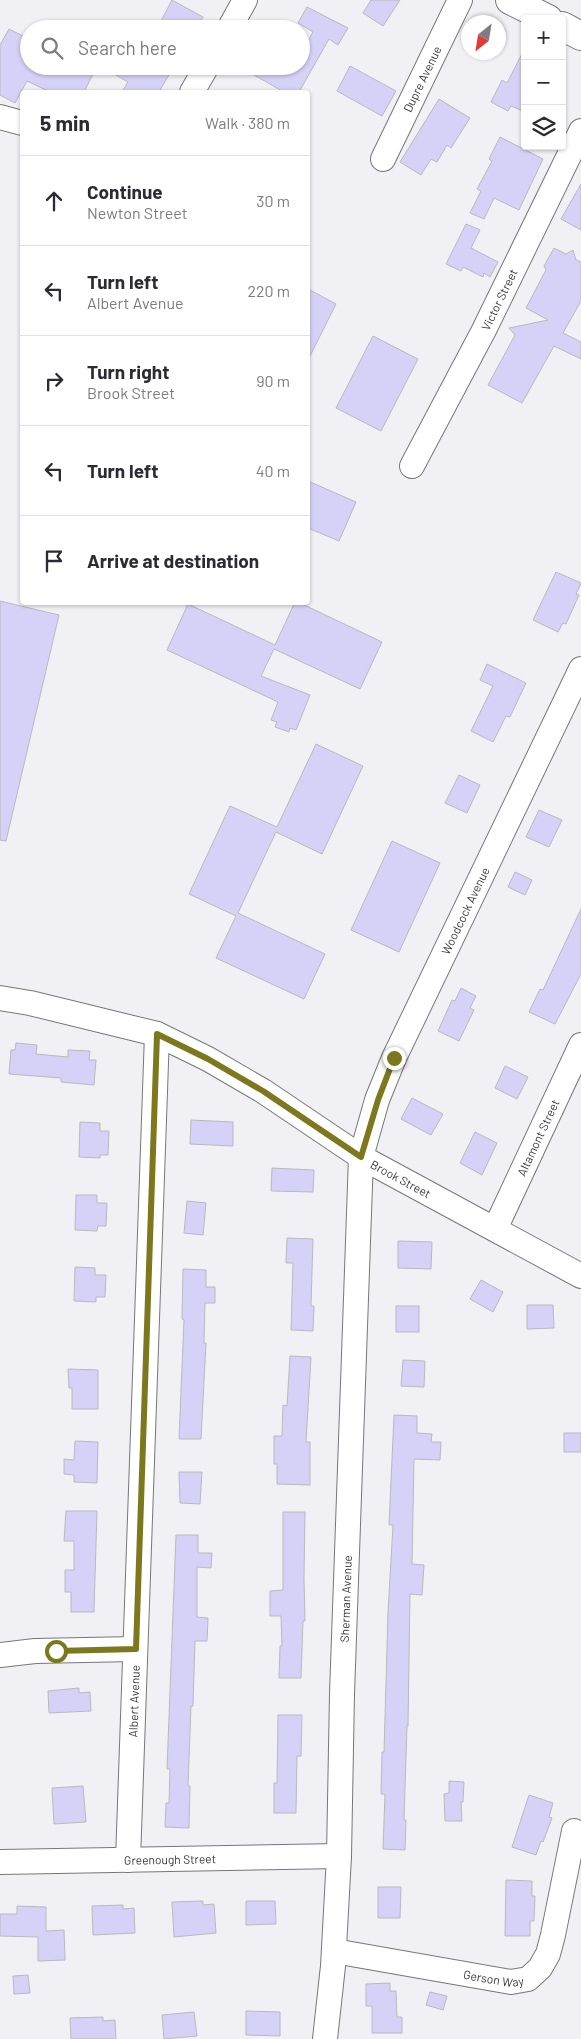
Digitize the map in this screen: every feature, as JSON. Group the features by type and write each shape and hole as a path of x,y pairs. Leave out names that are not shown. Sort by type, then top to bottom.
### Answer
{"main road":[{"path":"510,0 540,15"},
{"path":"566,28 581,36"}],"street":[{"path":"234,20 245,0"},
{"name":"Dupre Avenue","path":"382,159 460,0"},
{"path":"193,90 202,75"},
{"path":"0,117 20,123"},
{"name":"Victor Street","path":"412,466 488,321 581,131"},
{"name":"Woodcock Avenue","path":"361,1157 378,1100 394,1058 581,669"},
{"name":"Brook Street","path":"0,998 30,1003 157,1034 208,1059 263,1091 361,1157 581,1276"},
{"name":"Albert Avenue","path":"128,1860 157,1034"},
{"name":"Altamont Street","path":"495,1229 581,1045"},
{"name":"Sherman Avenue","path":"325,2039 334,1952 339,1856 342,1694 361,1157"},
{"path":"0,1655 35,1651 136,1649"},
{"name":"Gerson Way","path":"334,1952 511,1982 528,1979 540,1968 550,1944 574,1831"},
{"name":"Greenough Street","path":"0,1862 339,1856"}],"building":[{"path":"172,0 203,17 202,20 162,20"},
{"path":"371,0 400,0 383,26 363,13"},
{"path":"307,7 348,28 338,45 329,39 310,73 310,37 313,32 310,30 310,20 300,20"},
{"path":"9,29 20,34 20,75 92,75 85,90 46,90 27,81 22,90 20,90 15,103 0,95 0,45"},
{"path":"521,56 521,110 511,106 508,111 491,102 502,80 507,83"},
{"path":"350,66 396,91 382,116 337,91"},
{"path":"116,75 169,75 160,90 123,90 128,82"},
{"path":"254,75 309,75 300,90 280,90"},
{"path":"439,99 470,118 451,148 447,145 437,162 431,159 421,175 400,162"},
{"path":"500,137 521,148 521,150 525,150 543,159 519,210 494,198 484,219 470,213 481,191 477,189 492,161 489,159"},
{"path":"581,184 581,230 561,219"},
{"path":"466,224 480,230 471,248 498,262 490,277 484,273 483,277 463,267 461,271 446,264"},
{"path":"554,248 566,254 573,250 576,260 581,262 581,301 563,333 581,342 581,359 554,346 522,403 488,385 515,335 509,328 548,320 526,308 546,270 544,266"},
{"path":"310,290 336,304 310,356"},
{"path":"373,336 418,359 381,431 336,408"},
{"path":"310,482 356,502 339,541 310,529"},
{"path":"556,572 581,583 576,594 579,595 566,624 563,623 558,632 533,620"},
{"path":"0,601 59,615 6,841 0,840"},
{"path":"188,605 275,645 294,605 304,605 382,642 360,689 274,649 261,676 310,695 296,730 290,728 289,732 275,727 277,722 271,720 278,702 167,650"},
{"path":"487,664 526,683 510,717 506,716 493,742 471,731 493,686 480,680"},
{"path":"316,744 363,766 322,854 276,832 238,913 325,954 304,999 216,958 236,916 189,894 230,806 277,827"},
{"path":"459,775 480,785 467,813 445,803"},
{"path":"539,810 562,820 549,847 526,837"},
{"path":"392,841 440,863 399,952 351,930"},
{"path":"515,872 532,880 525,895 508,887"},
{"path":"581,909 581,974 555,1024 529,1012 540,989 543,990"},
{"path":"461,988 476,996 470,1008 474,1010 459,1041 438,1031 452,1000 455,1001"},
{"path":"16,1043 37,1045 36,1054 68,1057 68,1050 90,1051 89,1060 96,1060 94,1085 61,1082 61,1078 9,1074 11,1050 15,1050"},
{"path":"505,1066 528,1077 517,1099 495,1088"},
{"path":"412,1098 443,1114 431,1135 401,1119"},
{"path":"191,1120 233,1122 233,1146 190,1144"},
{"path":"80,1122 100,1123 100,1131 109,1131 108,1155 100,1155 100,1158 79,1157"},
{"path":"475,1132 497,1143 482,1175 460,1163"},
{"path":"272,1168 314,1170 313,1192 271,1191"},
{"path":"76,1195 97,1195 97,1203 107,1203 106,1226 98,1226 97,1231 75,1230"},
{"path":"187,1201 206,1203 203,1235 184,1233"},
{"path":"287,1238 313,1239 311,1306 314,1306 313,1331 291,1330 293,1263 286,1263"},
{"path":"398,1241 432,1242 431,1269 398,1268"},
{"path":"75,1267 95,1268 95,1275 106,1275 105,1297 96,1297 96,1302 74,1301"},
{"path":"183,1269 206,1270 206,1287 215,1287 215,1303 205,1303 204,1343 206,1343 201,1439 179,1439 184,1320 182,1319"},
{"path":"481,1280 503,1292 493,1312 470,1299"},
{"path":"527,1305 553,1305 554,1328 527,1329"},
{"path":"396,1306 419,1306 419,1332 396,1332"},
{"path":"290,1356 311,1357 306,1442 310,1442 310,1485 277,1484 277,1464 274,1464 274,1436 282,1436 283,1405 287,1406"},
{"path":"403,1360 425,1361 424,1387 401,1386"},
{"path":"68,1369 98,1370 98,1409 72,1409 72,1388 69,1388"},
{"path":"394,1415 417,1416 417,1433 432,1434 431,1442 441,1442 440,1460 414,1459 412,1564 424,1565 422,1595 410,1594 408,1726 404,1820 406,1820 405,1850 383,1849 385,1794 381,1794 393,1525 389,1525"},
{"path":"564,1433 581,1433 581,1452 564,1452"},
{"path":"75,1441 98,1442 97,1483 74,1482 74,1475 64,1474 64,1459 74,1460"},
{"path":"179,1472 202,1472 200,1504 180,1503"},
{"path":"66,1511 97,1511 94,1612 71,1612 71,1592 65,1592 65,1570 74,1570 74,1541 64,1541"},
{"path":"283,1512 305,1512 305,1621 303,1621 301,1678 279,1678 280,1646 282,1646 281,1616 270,1616 270,1591 283,1590"},
{"path":"176,1535 198,1535 198,1553 212,1553 211,1568 197,1567 197,1617 208,1618 207,1641 195,1641 188,1786 190,1786 189,1828 165,1827 166,1803 169,1803 170,1769 167,1769"},
{"path":"79,1688 79,1693 90,1692 91,1711 49,1713 48,1691"},
{"path":"278,1715 302,1715 301,1756 297,1756 296,1813 274,1813 274,1783 277,1783"},
{"path":"449,1781 464,1782 463,1802 461,1802 462,1821 445,1821 444,1794 449,1793"},
{"path":"83,1786 86,1822 54,1824 52,1788"},
{"path":"529,1795 553,1803 549,1817 552,1818 536,1855 512,1847"},
{"path":"506,1880 532,1881 532,1896 535,1896 534,1921 530,1921 530,1936 505,1936"},
{"path":"378,1887 401,1887 400,1918 378,1918"},
{"path":"203,1901 203,1905 214,1904 216,1933 174,1937 172,1902"},
{"path":"246,1901 275,1901 276,1924 246,1925"},
{"path":"123,1905 123,1909 134,1908 135,1933 93,1935 92,1906"},
{"path":"17,1906 46,1907 46,1931 64,1930 65,1960 38,1961 38,1937 0,1936 0,1914 17,1914"},
{"path":"28,1975 30,1993 14,1994 13,1976"},
{"path":"390,1983 390,1991 396,1991 397,2017 402,2017 402,2033 372,2033 372,2006 366,2006 366,1984"},
{"path":"430,1992 447,1996 443,2010 426,2005"},
{"path":"246,2011 280,2012 280,2036 246,2035"},
{"path":"194,2012 197,2036 164,2039 162,2015"},
{"path":"103,2017 103,2021 115,2020 116,2039 71,2039 70,2018"}],"route":[{"path":"56,1651 136,1649 157,1034 208,1059 263,1091 361,1157 378,1100 394,1058"}]}
